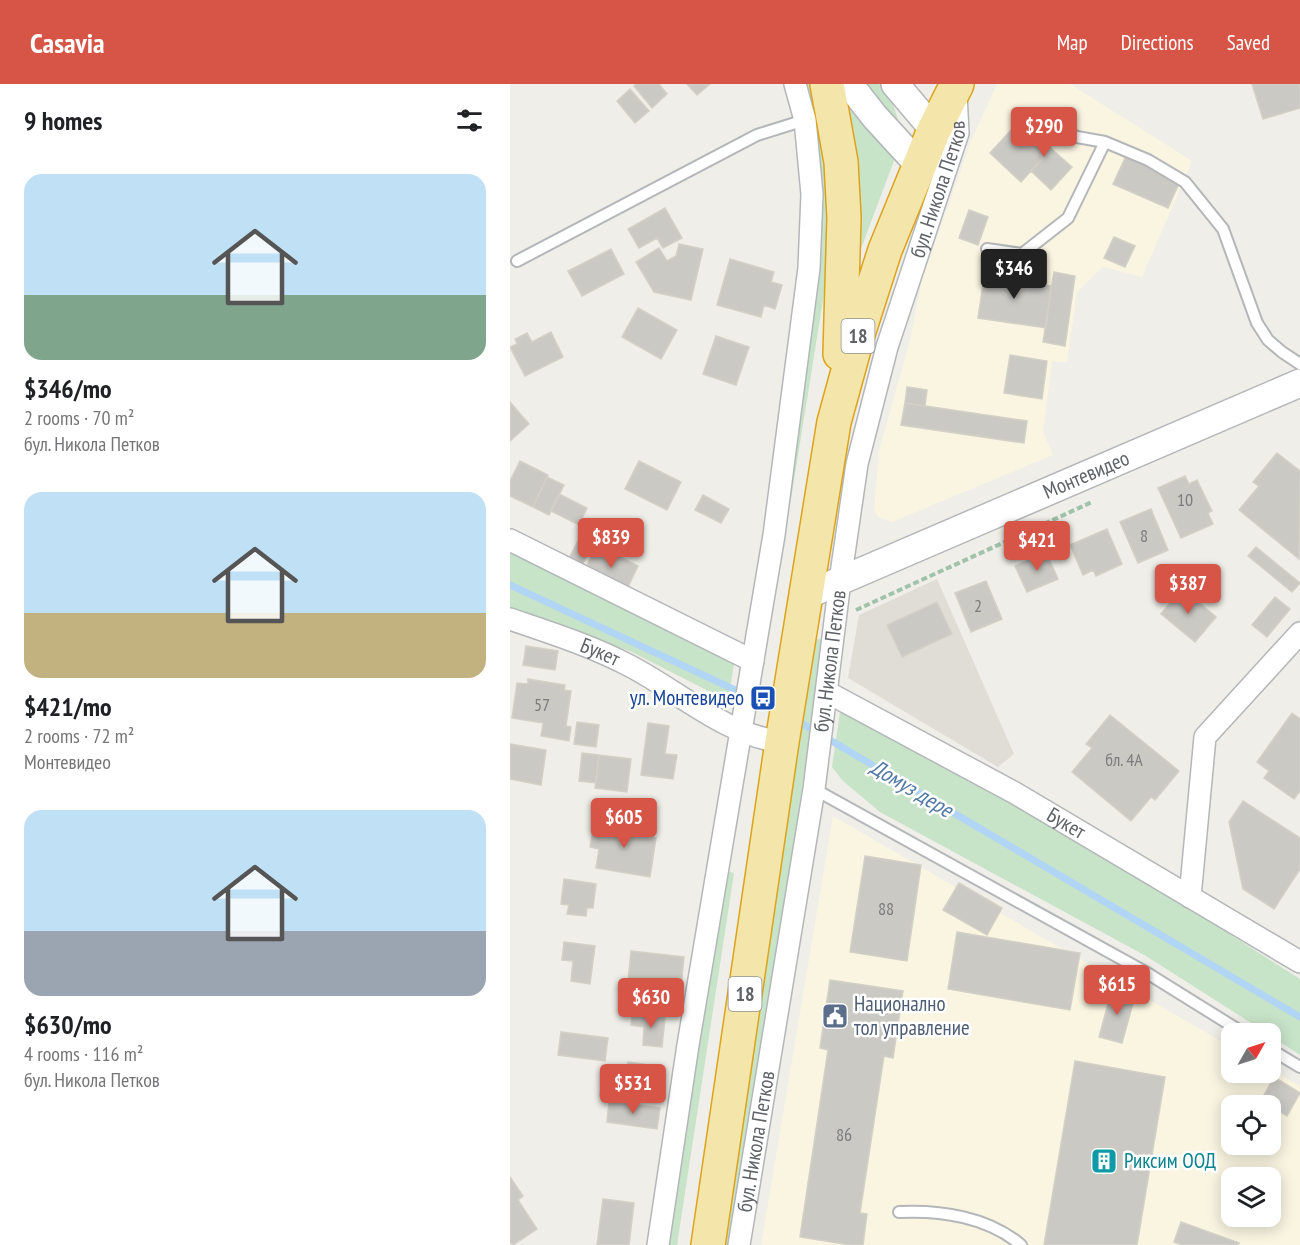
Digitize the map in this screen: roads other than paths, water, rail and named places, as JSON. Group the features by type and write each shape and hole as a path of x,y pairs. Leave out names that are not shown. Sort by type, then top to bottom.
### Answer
{"highway":[{"path":"827,84 841,162 844,218 841,336 834,422"},
{"name":"18","path":"934,130 956,86"},
{"name":"бул. Никола Петков","path":"708,1245 782,742 834,422 878,270 934,130"}],"street":[{"path":"658,1245 774,535 809,267 812,194 805,120 795,84"},
{"name":"бул. Никола Петков","path":"849,84 875,117 919,165"},
{"name":"бул. Никола Петков","path":"895,84 934,130"},
{"name":"бул. Никола Петков","path":"740,1245 814,789 857,464 887,347 958,133 956,86"},
{"name":"Монтевидео","path":"807,595 1300,383"},
{"path":"510,540 753,664"},
{"name":"Букет","path":"510,619 590,647 632,667 712,716 741,726 766,740 782,742"},
{"path":"1190,897 1205,737 1300,633"},
{"name":"Букет","path":"826,698 1015,793 1300,962"}],"lane":[{"path":"1025,114 1077,137 1105,142 1148,160 1185,182 1223,229 1257,323 1268,340 1300,364"},
{"path":"517,261 757,135 805,120"},
{"path":"987,249 1022,254 1068,218 1105,142"},
{"path":"814,789 1147,973 1227,1023"},
{"path":"1281,1056 1300,1068"},
{"path":"899,1212 921,1211 951,1214 997,1228 1021,1245"}],"waterway":[{"name":"Домуз дере","path":"510,585 778,710"},
{"name":"Домуз дере","path":"796,720 1300,1017"}],"place":[{"name":"ул. Монтевидео","path":"763,698"},
{"name":"Национално тол управление","path":"835,1016"},
{"name":"Риксим ООД","path":"1104,1161"}]}
